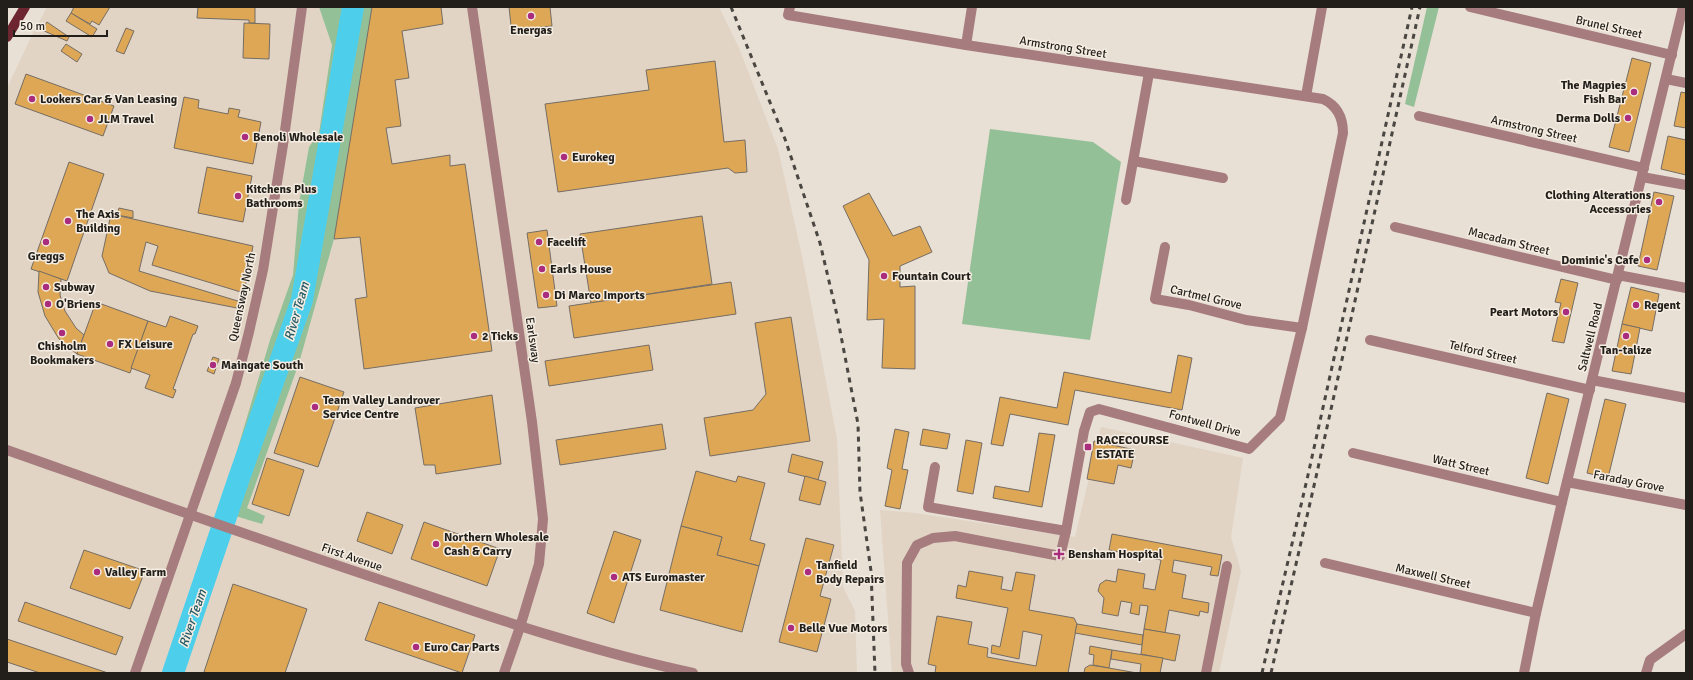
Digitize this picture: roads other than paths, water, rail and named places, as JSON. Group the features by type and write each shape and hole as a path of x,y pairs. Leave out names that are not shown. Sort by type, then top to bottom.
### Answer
{"main road":[{"path":"7,36 25,7"}],"street":[{"name":"Queensway North","path":"135,673 189,514 236,383 249,332 263,270 283,145 302,7"},
{"name":"Earlsway","path":"472,7 532,422 543,519 539,564 504,673"},
{"path":"966,45 972,7"},
{"path":"1306,96 1322,7"},
{"name":"Brunel Street","path":"1470,7 1672,55"},
{"name":"Saltwell Road","path":"1524,673 1536,613 1562,502 1683,7"},
{"name":"Armstrong Street","path":"789,11 966,45 1306,96 1323,99 1332,105"},
{"path":"1126,200 1149,73"},
{"path":"1666,79 1686,83"},
{"name":"Fontwell Drive","path":"1066,531 1084,431 1090,412 1100,409 1249,449 1280,418 1302,328 1343,133 1340,116 1332,105"},
{"name":"Armstrong Street","path":"1419,116 1643,172 1686,185"},
{"path":"1134,162 1224,178"},
{"name":"Macadam Street","path":"1394,227 1617,278 1686,288"},
{"name":"Cartmel Grove","path":"1164,247 1155,299 1189,305 1246,320 1302,328"},
{"name":"Telford Street","path":"1370,340 1590,390"},
{"path":"1592,380 1686,398"},
{"name":"First Avenue","path":"7,450 242,533 520,627 624,658 693,673"},
{"name":"Watt Street","path":"1353,453 1562,502"},
{"path":"909,673 906,664 907,563 917,545 933,538 955,536 1060,556 1066,531 928,507 935,467"},
{"name":"Faraday Grove","path":"1567,482 1686,505"},
{"name":"Maxwell Street","path":"1325,563 1536,613"},
{"path":"1206,673 1227,566"},
{"path":"1646,673 1650,660 1686,634"}],"waterway":[{"name":"River Team","path":"173,673 239,478 302,300 353,7"}],"railway":[{"path":"731,7 785,139 820,243 837,315 858,424 860,492 871,571 875,673"},
{"path":"1262,673 1308,475 1412,7"},
{"path":"1271,673 1420,7"}],"place":[{"name":"Energas","path":"531,16"},
{"name":"The Magpies Fish Bar","path":"1634,92"},
{"name":"Lookers Car & Van Leasing","path":"32,99"},
{"name":"Derma Dolls","path":"1628,118"},
{"name":"JLM Travel","path":"90,119"},
{"name":"Benoli Wholesale","path":"245,137"},
{"name":"Eurokeg","path":"564,157"},
{"name":"Kitchens Plus Bathrooms","path":"238,196"},
{"name":"Clothing Alterations Accessories","path":"1659,202"},
{"name":"The Axis Building","path":"68,221"},
{"name":"Greggs","path":"46,242"},
{"name":"Facelift","path":"539,242"},
{"name":"Dominic's Cafe","path":"1647,260"},
{"name":"Earls House","path":"542,269"},
{"name":"Fountain Court","path":"884,276"},
{"name":"Subway","path":"46,287"},
{"name":"Di Marco Imports","path":"546,295"},
{"name":"O'Briens","path":"48,304"},
{"name":"Regent","path":"1636,305"},
{"name":"Peart Motors","path":"1566,312"},
{"name":"Chisholm Bookmakers","path":"62,333"},
{"name":"2 Ticks","path":"474,336"},
{"name":"Tan-talize","path":"1626,336"},
{"name":"FX Leisure","path":"110,344"},
{"name":"Maingate South","path":"213,365"},
{"name":"Team Valley Landrover Service Centre","path":"315,407"},
{"name":"RACECOURSE ESTATE","path":"1088,447"},
{"name":"Northern Wholesale Cash & Carry","path":"436,544"},
{"name":"Bensham Hospital","path":"1059,554"},
{"name":"Valley Farm","path":"97,572"},
{"name":"Tanfield Body Repairs","path":"808,572"},
{"name":"ATS Euromaster","path":"614,577"},
{"name":"Belle Vue Motors","path":"791,628"},
{"name":"Euro Car Parts","path":"416,647"}]}
